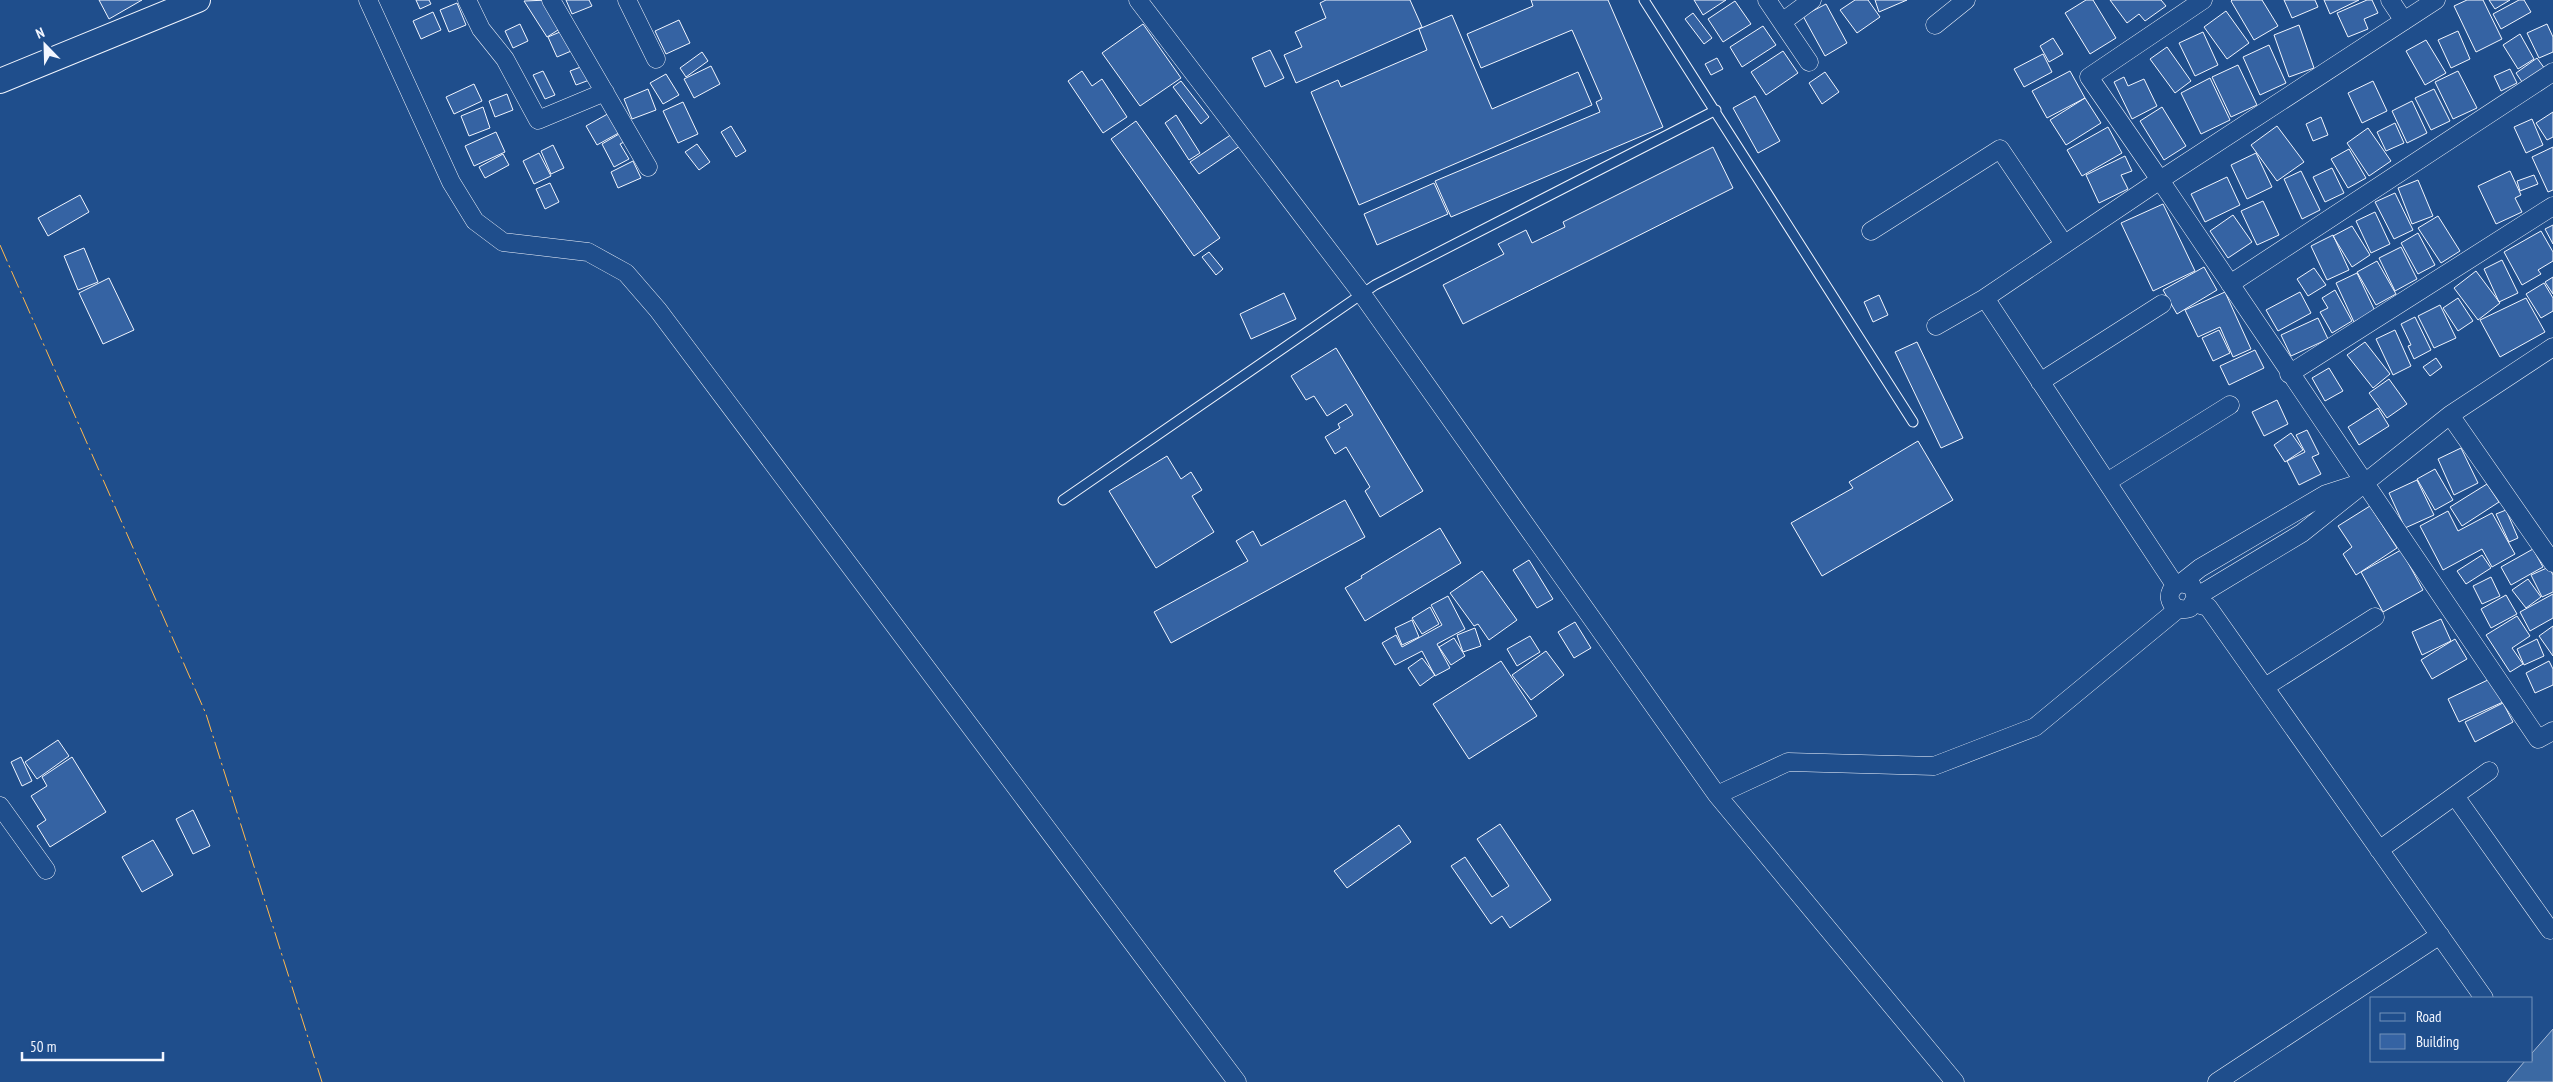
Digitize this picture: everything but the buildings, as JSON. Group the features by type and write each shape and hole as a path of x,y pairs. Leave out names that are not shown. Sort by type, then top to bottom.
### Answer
{"main road":[{"path":"0,80 198,0"}],"street":[{"path":"368,0 451,182 474,221 503,242 588,252 626,273 664,318 1237,1082"},
{"path":"467,0 481,30 504,59 538,120 605,92"},
{"path":"551,0 648,167"},
{"path":"627,0 656,59"},
{"path":"1138,0 1362,294 1717,795 1955,1082"},
{"path":"1767,0 1809,62"},
{"path":"1782,22 1812,0"},
{"path":"1935,25 1966,0"},
{"path":"2203,0 2089,76 2289,374 2365,481 2538,739 2553,731"},
{"path":"2390,0 2404,21"},
{"path":"1936,326 1985,298 2160,180 2436,0"},
{"path":"2230,284 2553,72"},
{"path":"1871,231 2000,149 2064,244"},
{"path":"2289,374 2553,206"},
{"path":"1985,298 2107,482 2178,584 2192,586 2190,603"},
{"path":"2040,382 2162,304"},
{"path":"1717,795 1788,762 1934,766 2035,727 2190,603 2302,533 2450,415 2553,347"},
{"path":"2107,482 2230,405"},
{"path":"2450,415 2553,563"},
{"path":"2365,481 2326,494 2200,568 2178,584 2169,595 2173,606 2190,603 2208,607 2483,997"},
{"path":"2265,687 2375,617"},
{"path":"2380,850 2489,771"},
{"path":"2455,796 2550,930"},
{"path":"0,806 46,870"},
{"path":"2217,1082 2440,935"}],"lane":[{"path":"1644,0 1716,110 1913,422"},
{"path":"1063,500 1375,285 1716,110"}],"water":[{"path":"2553,1029 2553,1082 2507,1082 2524,1062 2533,1062 2533,1052"}],"power":[{"path":"0,245 206,714 322,1082"}]}
